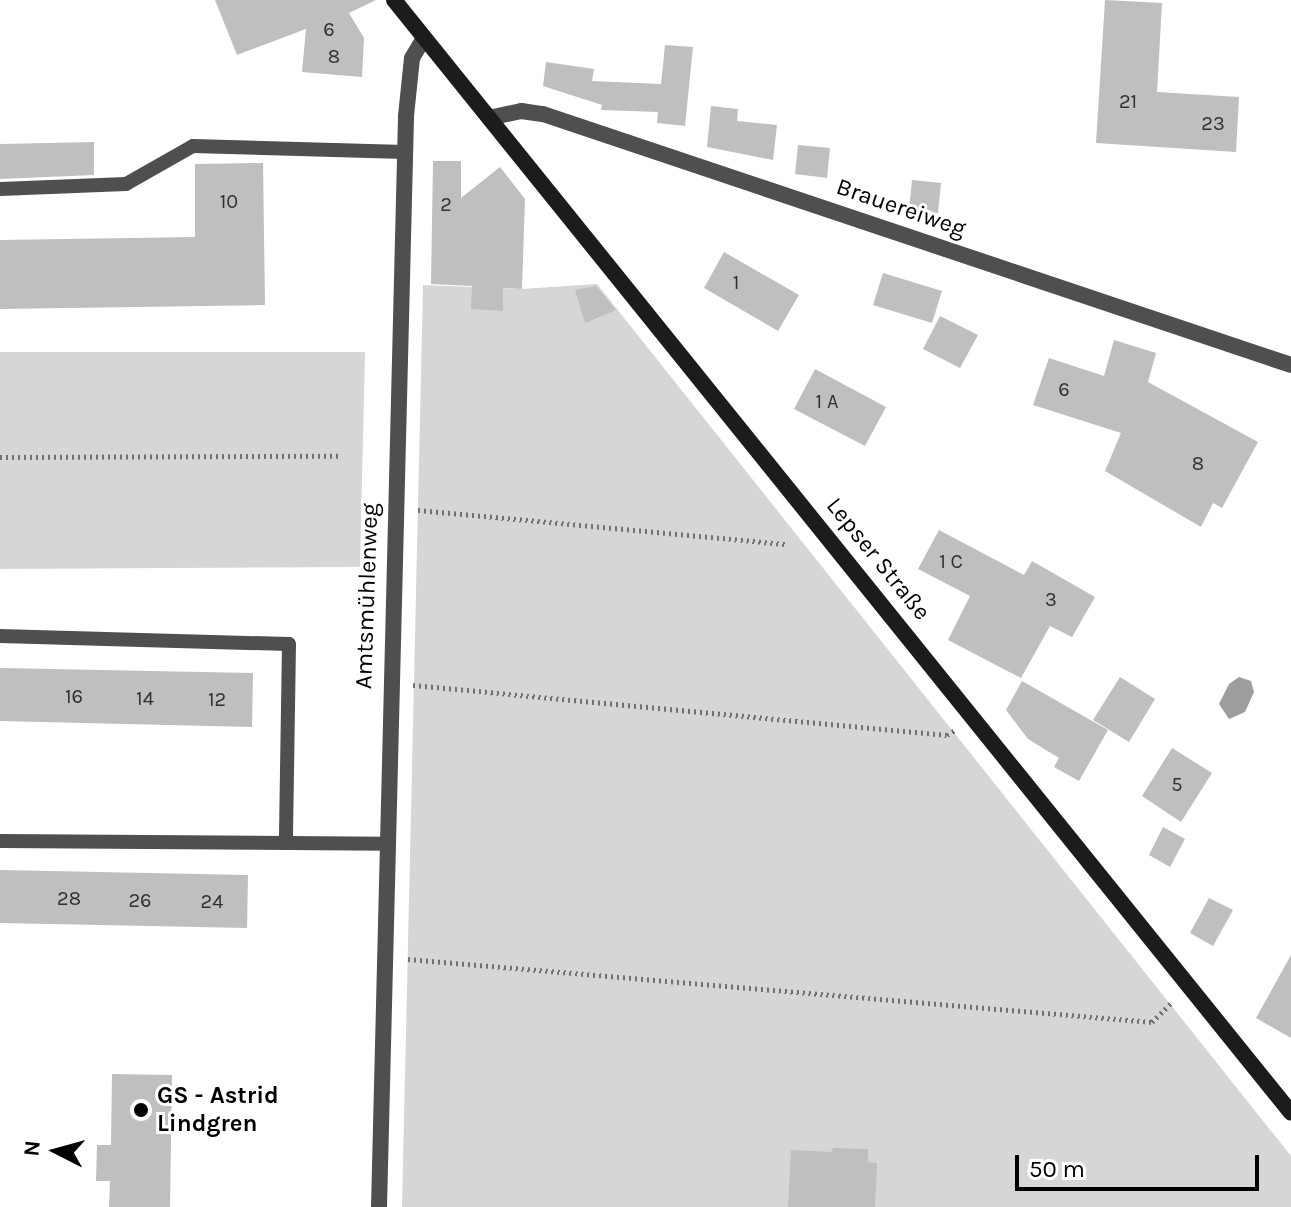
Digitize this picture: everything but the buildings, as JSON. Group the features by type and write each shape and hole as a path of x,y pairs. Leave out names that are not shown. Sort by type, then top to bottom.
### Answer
{"street":[{"path":"394,0 424,38"},
{"name":"Lepser Straße","path":"424,38 493,117 1187,988 1291,1113"},
{"name":"Amtsmühlenweg","path":"379,1207 388,683 405,152 412,58 424,38"},
{"name":"Brauereiweg","path":"493,117 521,111 543,114 1291,365"}],"lane":[{"path":"0,189 126,184 193,146 405,152"},
{"path":"0,636 289,644 286,843"},
{"path":"0,841 385,844"}],"path":[{"path":"0,457 338,456"},
{"path":"393,508 787,544"},
{"path":"388,683 947,735 974,717"},
{"path":"382,957 1152,1022 1187,988"}],"shaded area":[{"path":"597,284 1291,1156 1291,1207 402,1207 423,285 522,289"},
{"path":"0,352 365,352 360,567 0,569"},
{"path":"1239,677 1251,681 1254,692 1245,712 1229,719 1219,704 1229,684"}],"place":[{"name":"GS - Astrid Lindgren","path":"141,1110"}]}
